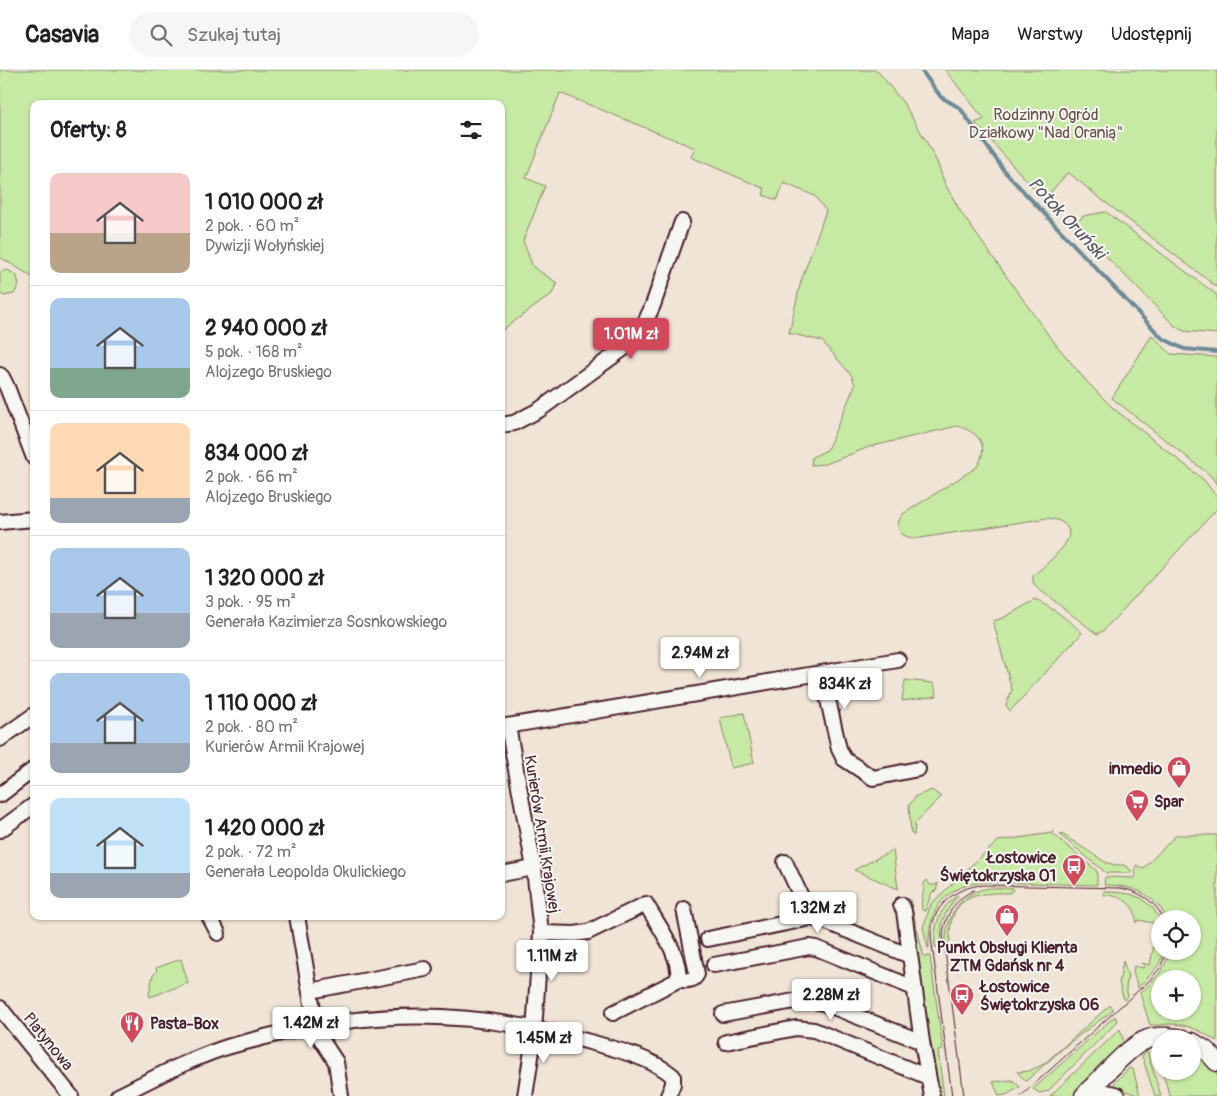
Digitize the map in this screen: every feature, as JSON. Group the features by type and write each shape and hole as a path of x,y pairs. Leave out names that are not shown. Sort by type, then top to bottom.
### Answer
{"main road":[{"path":"1087,1093 1133,1048 1151,1038"},
{"path":"1201,1047 1217,1062"},
{"path":"1087,1093 1116,1096"}],"street":[{"path":"505,424 514,423 539,410 638,338 653,305 682,222"},
{"path":"0,376 7,387 30,447"},
{"path":"0,522 30,519"},
{"path":"505,727 898,660"},
{"path":"822,673 839,749 844,759 873,778 918,770"},
{"path":"0,739 30,718"},
{"name":"Kurierów Armii Krajowej","path":"505,732 534,868 541,933 534,1028 525,1096"},
{"path":"0,795 30,772"},
{"path":"0,830 30,808"},
{"path":"785,862 811,918"},
{"path":"505,873 534,868"},
{"path":"541,933 575,934 588,932 646,904 675,956 680,973 678,980"},
{"path":"901,905 904,911 922,1042 932,1096"},
{"path":"613,1013 678,980 689,981 694,979 697,974 684,909"},
{"path":"708,939 811,918 824,921 910,956"},
{"path":"211,920 218,933"},
{"path":"298,920 319,1037 330,1050 336,1062 340,1096"},
{"path":"714,965 798,949 816,948 914,988"},
{"path":"310,991 425,969"},
{"path":"724,1014 800,1000 810,1000 823,1003 922,1042"},
{"name":"Platynowa","path":"0,1008 70,1096"},
{"path":"118,1096 188,1062 223,1048 316,1024 411,1016 481,1020 534,1028 612,1048 665,1069 673,1076 673,1084 668,1096"},
{"path":"726,1042 796,1028 806,1028 928,1077"}],"green space":[{"path":"0,70 877,70 904,104 926,141 937,162 945,184 962,214 1049,336 1087,382 1114,409 1204,480 1217,497 1217,509 1103,631 1097,634 1036,587 1033,582 1033,576 1056,555 1066,542 1069,532 1062,522 1047,518 920,538 904,535 899,529 898,524 903,514 977,467 981,459 982,446 980,441 971,432 957,426 869,447 826,464 811,465 812,457 827,450 855,385 852,376 822,341 789,333 801,281 826,211 815,196 784,183 777,200 763,195 765,189 691,157 695,148 560,93 526,178 545,186 523,241 533,267 557,283 552,294 505,328 505,100 30,100 30,276 0,257"},
{"name":"Rodzinny Ogród Działkowy \"Nad Oranią\"","path":"945,70 1217,70 1217,287 1068,172 1044,200 975,123 984,119"},
{"path":"1106,212 1217,295 1217,334 1184,331 1175,326 1075,225 1083,216"},
{"path":"8,270 17,276 19,285 14,294 4,296 0,293 0,272"},
{"path":"1152,335 1171,354 1217,357 1217,485 1211,476 1112,398"},
{"path":"1035,600 1060,614 1082,633 1010,711 1006,705 1012,690 993,621 1003,618"},
{"path":"905,680 934,684 937,696 902,701"},
{"path":"744,713 754,763 731,768 720,718"},
{"path":"932,790 941,797 915,823 914,836 911,833 909,805 916,796"},
{"path":"1054,830 1053,834 1097,871 1097,885 987,882 960,888 950,893 936,910 931,921 928,948 923,927 931,904 972,865 998,841 1052,833"},
{"path":"1062,834 1105,862 1124,865 1131,870 1131,873 1106,873 1060,835"},
{"path":"1176,835 1217,835 1216,1041 1201,1030 1183,1025 1150,1025 1140,993 1151,983 1151,1020 1201,1020 1201,970 1161,970 1167,960 1201,960 1201,910 1162,910 1141,892 1114,885 1104,885 1105,877 1135,878 1136,865 1143,869"},
{"path":"893,850 898,889 854,870"},
{"path":"927,880 930,885 938,883 936,891 932,892 925,911 922,910 922,902 924,883"},
{"path":"991,888 1013,888 1009,893 984,894 965,900 953,915 950,927 950,941 946,945 948,925 956,907 971,894"},
{"path":"1104,891 1130,894 1141,898 1154,910 1151,910 1151,923 1138,920 1136,923 1134,911 1127,902 1110,895 1104,895"},
{"path":"958,895 942,922 941,947 935,947 935,932 942,911"},
{"path":"907,900 910,900 924,957 930,956 943,1050 938,1051 944,1096 939,1096"},
{"path":"181,959 188,983 150,997 153,975 157,971 156,968"},
{"path":"1151,960 1160,960 1138,988 1133,972 1134,966 1143,968 1144,965 1141,963 1150,965"},
{"path":"1123,961 1128,976 1126,988 1128,996 1124,1000 1119,983"},
{"path":"1109,1006 1113,1010 1111,1012 1069,1043 1026,1081 1017,1072 1029,1071 1044,1064"},
{"path":"1115,1016 1117,1022 1048,1091 1040,1093 1033,1089"},
{"path":"1120,1029 1125,1046 1075,1096 1050,1096"},
{"path":"1147,1051 1151,1064 1151,1080 1156,1080 1161,1096 1155,1096 1142,1056"},
{"path":"1201,1057 1217,1074 1217,1096 1170,1096 1165,1080 1201,1080"},
{"path":"1129,1068 1133,1069 1140,1096 1112,1086"},
{"path":"1012,1080 1020,1087 1006,1095 999,1096 993,1082"}],"waterway":[{"name":"Potok Oruński","path":"921,70 941,97 960,108 1006,173 1162,338 1184,349 1217,352"}],"tram line":[{"path":"952,1096 931,937 935,916 946,901 954,894 963,890 983,885 1120,888 1140,894 1158,910"},
{"path":"964,1096 943,935 946,921 952,908 961,898 974,890"},
{"path":"1021,1096 1150,980 1160,968 1163,960"}],"place":[{"name":"inmedio","path":"1179,789"},
{"name":"Spar","path":"1137,822"},
{"name":"Łostowice Świętokrzyska 01","path":"1074,887"},
{"name":"Punkt Obsługi Klienta ZTM Gdańsk nr 4","path":"1007,937"},
{"name":"Łostowice Świętokrzyska 06","path":"962,1016"},
{"name":"Pasta-Box","path":"132,1044"}]}
